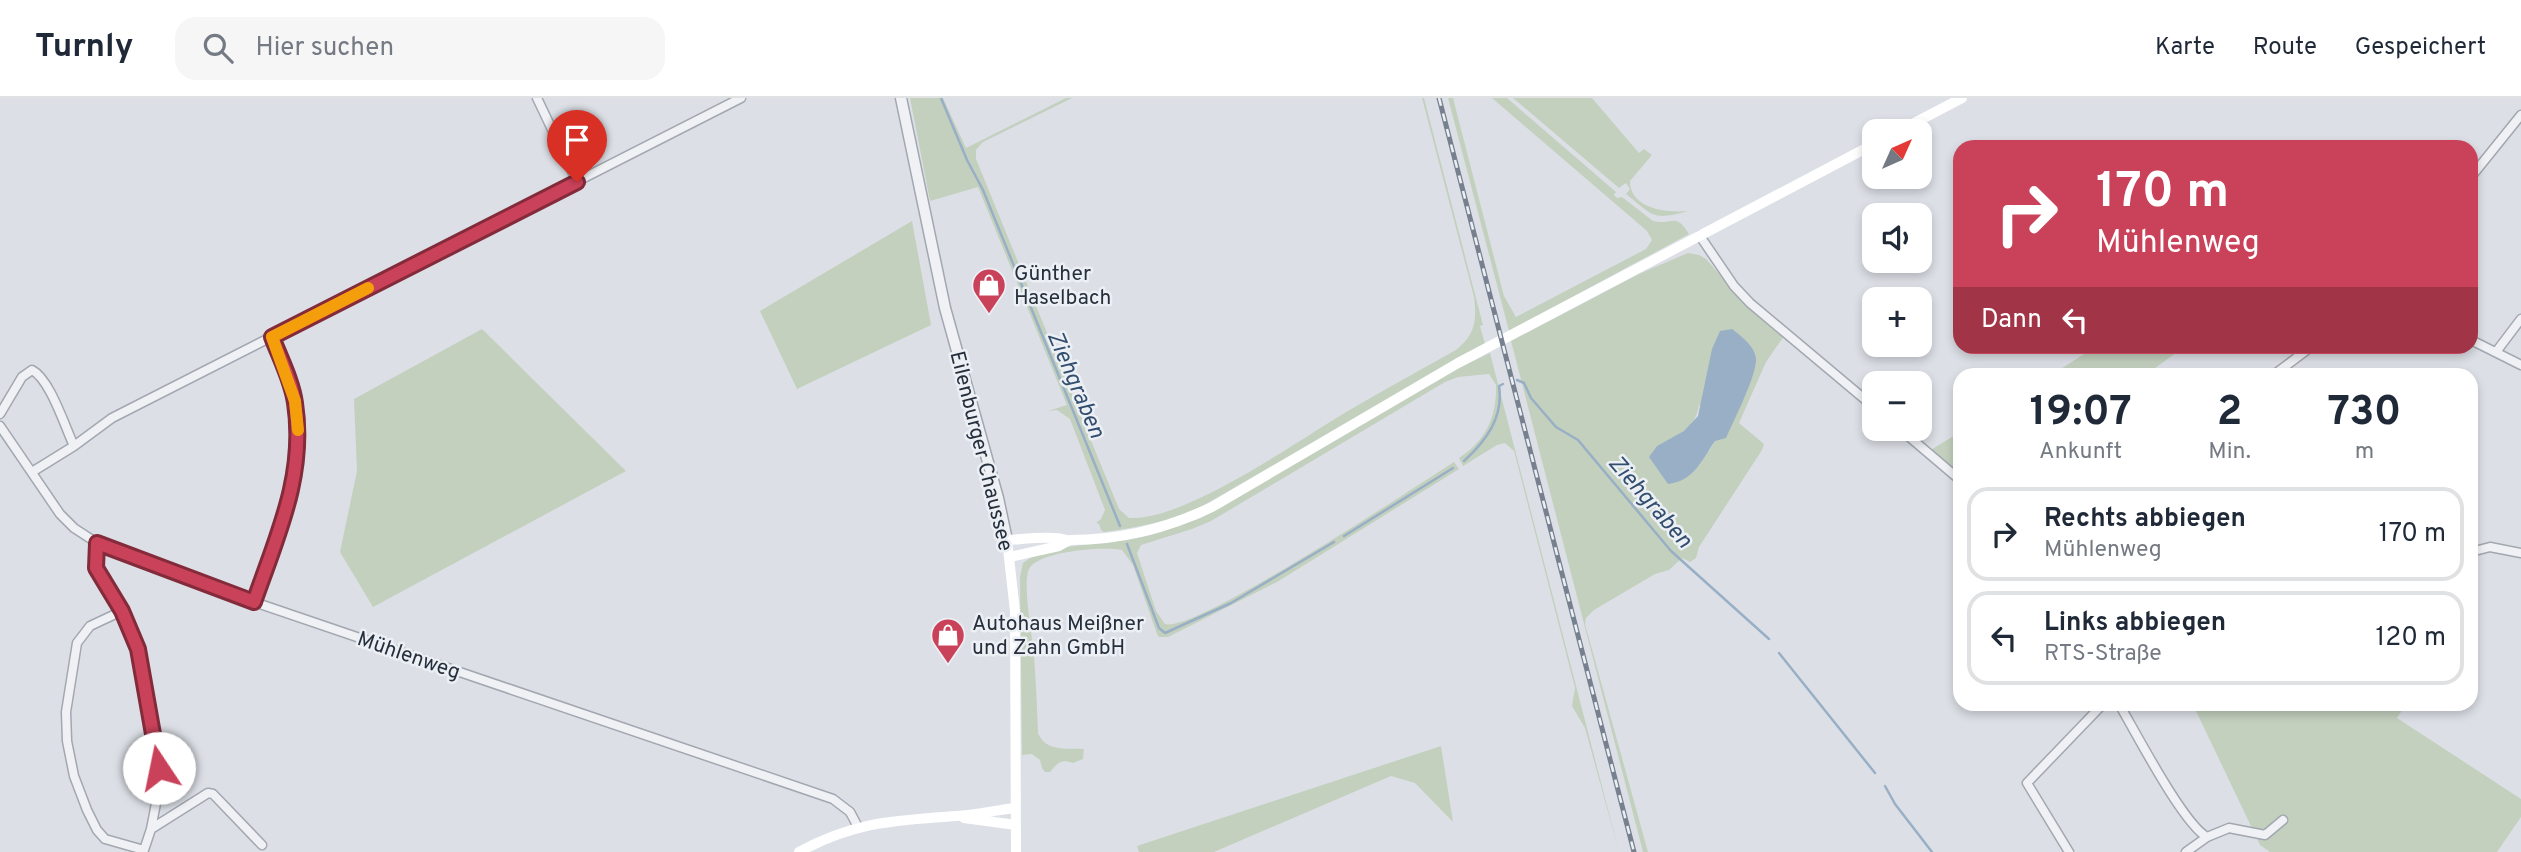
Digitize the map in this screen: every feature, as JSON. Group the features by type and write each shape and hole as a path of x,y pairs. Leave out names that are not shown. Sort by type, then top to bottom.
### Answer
{"main road":[{"path":"1922,119 1962,98"},
{"path":"1010,557 1069,541 1140,533 1173,524 1212,507 1458,363 1862,150"},
{"path":"1007,540 1058,538 1069,541"},
{"name":"Eilenburger Chaussee","path":"1007,540 1016,619 1016,852"},
{"path":"799,852 858,827 908,818 958,816 1016,808"},
{"path":"958,816 1016,825"}],"street":[{"path":"537,98 577,182"},
{"path":"32,472 112,418 741,98"},
{"name":"Eilenburger Chaussee","path":"901,98 945,308 998,498 1007,540"},
{"path":"2478,168 2521,115"},
{"path":"1700,236 1734,286 1750,303 1862,397"},
{"path":"2496,352 2521,319"},
{"path":"254,602 289,505 299,445 295,401 272,337"},
{"path":"2478,343 2521,365"},
{"path":"2284,368 2302,354"},
{"path":"0,414 22,377 32,370 39,373 74,446"},
{"name":"Mühlenweg","path":"0,426 60,514 74,528 97,543 254,602 833,799 850,812 858,827"},
{"path":"1914,441 1953,474"},
{"path":"97,543 96,568 122,611 138,649 159,768 152,829 144,851 105,839 97,830 86,810 74,776 67,741 66,712 76,643 90,626 122,611"},
{"path":"2478,550 2490,547 2521,553"},
{"path":"2069,852 2027,783 2096,711"},
{"path":"2123,711 2180,808 2201,834 2207,837"},
{"path":"152,829 208,793 213,794 262,845"},
{"path":"2186,852 2207,837 2229,828 2265,835 2283,820"}],"green space":[{"path":"910,98 943,98 966,148 1066,98 1072,98 983,142 976,150 976,159 1119,509 1129,518 1153,515 1212,492 1456,350 1467,339 1475,320 1474,297 1422,98 1483,325 1480,326 1485,344 1204,505 1156,523 1104,532 1096,523 1105,510 1070,419 1057,410 1048,411 1067,405 978,187 930,201"},
{"path":"1448,98 1453,98 1504,296 1516,317 1646,249 1652,240 1647,231 1492,98 1507,98 1616,192 1614,195 1617,198 1622,197 1653,221 1680,223 1689,234 1509,331"},
{"path":"1513,98 1592,98 1639,153 1644,149 1652,155 1630,181 1636,198 1660,210 1688,211 1667,216 1648,212 1626,194 1630,189 1626,183 1619,188"},
{"path":"912,221 931,325 797,389 760,311"},
{"path":"1688,253 1699,255 1706,259 1747,306 1784,336 1766,362 1739,423 1764,444 1762,450 1699,547 1696,558 1690,562 1682,558 1669,570 1655,574 1594,610 1586,618 1585,624 1648,852 1643,852 1511,341 1639,274","holes":["1699,404 1715,441 1709,451 1657,446 1690,425"]},
{"path":"482,329 626,471 373,607 340,552 357,471 354,399"},
{"path":"1490,353 1619,852 1585,728 1572,706 1575,688 1514,451 1505,443 1463,466 1459,458 1483,436 1492,417 1496,385 1489,374 1458,377 1445,382 1211,521 1141,545 1137,553 1156,611 1165,624 1184,621 1217,606 1306,556 1454,462 1459,469 1277,582 1168,637 1159,637 1157,634 1133,565 1122,550 1072,551 1035,563 1029,569 1027,586 1038,733 1051,746 1084,749 1083,759 1073,763 1060,762 1050,772 1045,772 1040,760 1032,754 1022,755 1020,577 1023,563 1033,556 1061,548 1151,535 1201,518 1457,369"},
{"path":"2084,354 2174,354 2155,368 2062,368"},
{"path":"1953,436 1953,471 1929,451"},
{"path":"2196,711 2402,711 2397,718 2521,799 2521,817 2497,852 2270,852 2260,845"},
{"path":"1441,746 1453,822 1415,783 1391,776 1214,852 1139,852 1137,846"}],"water":[{"path":"1732,329 1750,346 1756,359 1753,376 1744,398 1726,438 1715,441 1691,474 1668,484 1649,457 1657,446 1684,431 1698,416 1712,349 1720,331"}],"waterway":[{"name":"Ziehgraben","path":"941,98 983,190 1120,526"},
{"name":"Ziehgraben","path":"1517,380 1524,383 1531,398 1556,427 1578,440 1671,551 1769,639"},
{"name":"Ziehgraben","path":"1464,461 1492,428 1499,408 1499,386 1503,384"},
{"name":"Ziehgraben","path":"1344,536 1453,468"},
{"name":"Ziehgraben","path":"1127,544 1159,628 1165,633 1231,603 1334,542"},
{"name":"Ziehgraben","path":"1779,653 1875,773"},
{"name":"Ziehgraben","path":"1885,786 1895,804 1932,852"}],"railway":[{"path":"1439,98 1634,852"}],"slow traffic":[{"path":"298,430 295,401 272,337 368,288"}],"place":[{"name":"Günther Haselbach","path":"989,315"},
{"name":"Autohaus Meißner und Zahn GmbH","path":"948,665"}],"route":[{"path":"159,768 138,649 122,611 96,568 97,543 254,602 289,505 299,445 295,401 272,337 577,182"}]}
